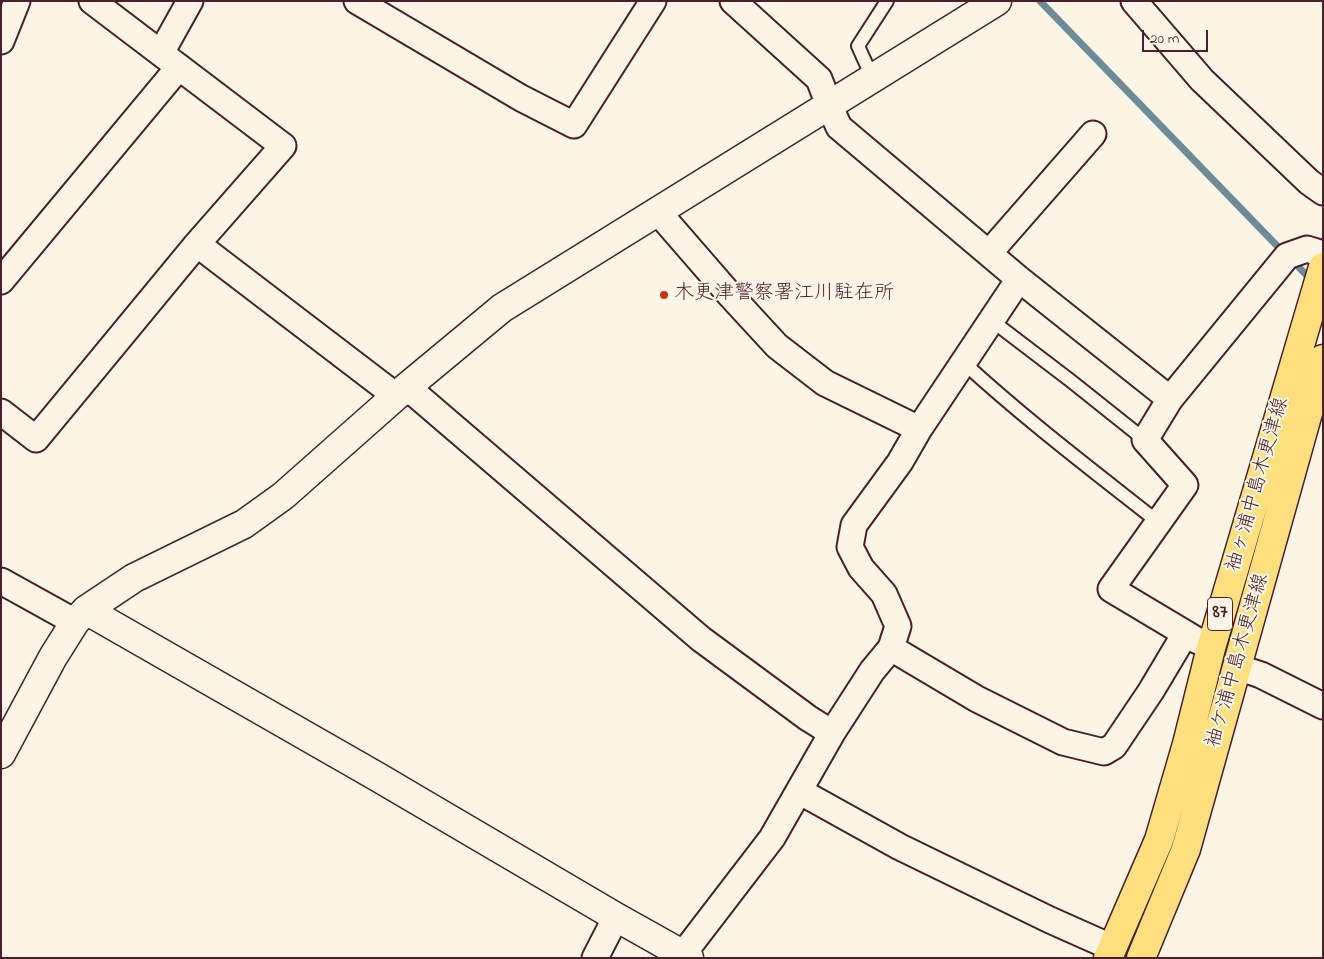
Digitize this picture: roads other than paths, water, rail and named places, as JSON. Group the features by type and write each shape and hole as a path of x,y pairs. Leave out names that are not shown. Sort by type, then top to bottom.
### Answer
{"main road":[{"name":"袖ヶ浦中島木更津線","path":"1111,953 1159,840 1211,648 1323,267"},
{"name":"袖ケ浦中島木更津線","path":"1141,958 1186,849 1237,667 1317,402 1323,359"}],"street":[{"path":"1,41 17,1"},
{"path":"1,412 36,439 197,244 283,146 92,1"},
{"path":"1,282 170,60 190,1"},
{"path":"357,1 520,98 574,125 653,1"},
{"path":"732,1 819,79 839,127 1019,279 1170,399"},
{"path":"1,754 52,657 80,616 134,578 244,524 283,496 402,391 502,308 997,1"},
{"path":"1134,1 1202,80 1309,182 1323,192"},
{"path":"989,253 1094,134"},
{"path":"658,212 777,346 825,383 919,429"},
{"path":"197,244 402,391 701,638 832,734"},
{"path":"1211,648 1111,589 1185,485 1145,440 1170,399 1287,256 1307,249 1323,254"},
{"path":"1,581 80,616 376,776 686,956 772,838 832,734 872,671 891,648 898,626 884,594 861,568 850,547 854,525 900,462 919,429 1019,279"},
{"path":"891,648 977,699 1063,742 1104,752 1114,746 1130,723 1185,634"},
{"path":"1237,667 1261,675 1323,706"},
{"path":"799,791 909,851 1050,920 1111,953"},
{"path":"595,958 616,917"}],"lane":[{"path":"873,79 858,46 887,1"},
{"path":"991,320 1145,440"},
{"path":"963,362 1045,433 1158,522"}],"waterway":[{"path":"1040,1 1284,253"},
{"path":"1292,260 1312,281"}],"place":[{"name":"木更津警察署江川駐在所","path":"664,295"}]}
